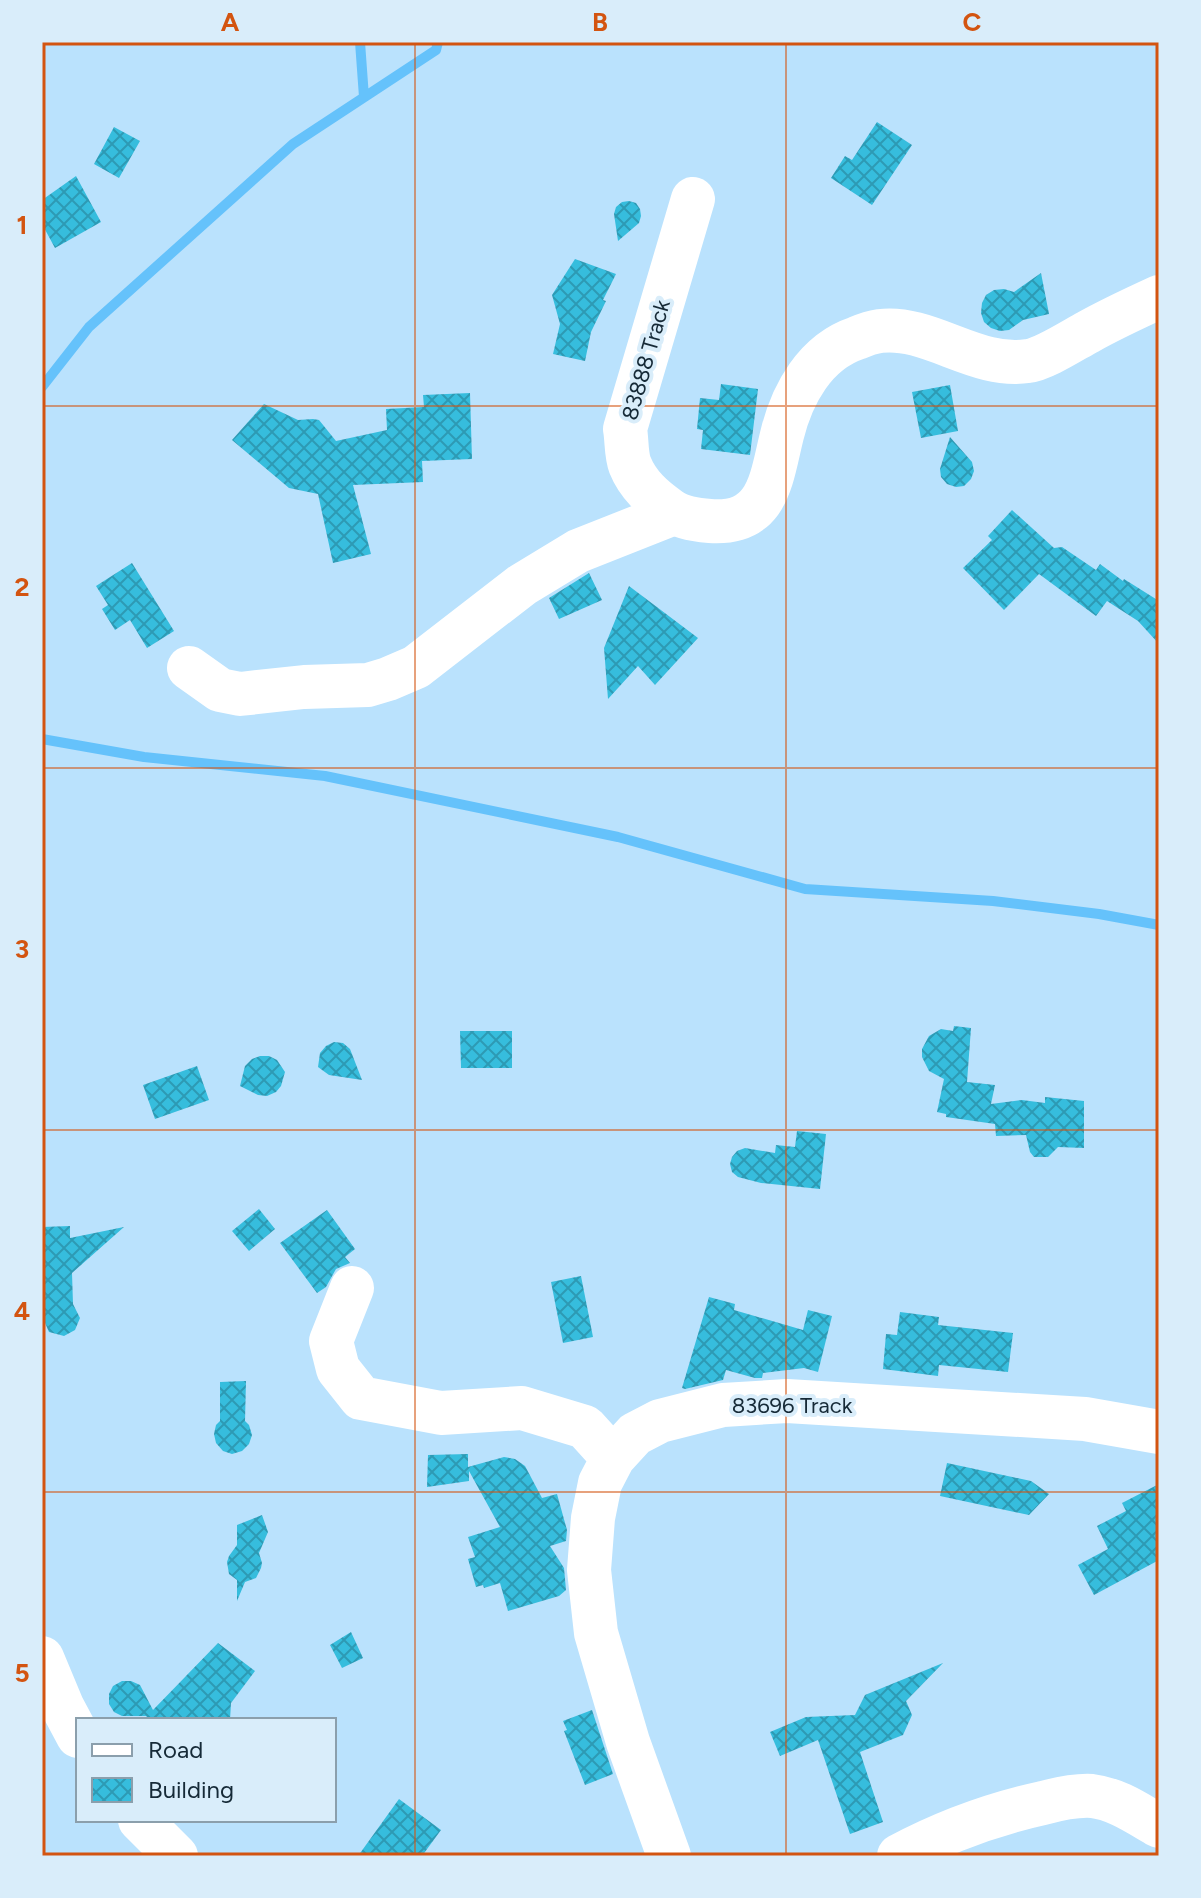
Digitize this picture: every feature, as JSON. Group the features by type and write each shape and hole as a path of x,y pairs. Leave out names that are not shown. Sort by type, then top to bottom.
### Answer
{"street":[{"name":"83888 Track","path":"693,199 625,429 629,464 647,493 674,513 697,520 727,522 745,516 758,507 769,489 796,393 829,352 853,339 881,331 920,334 967,353 1003,361 1030,361 1159,297"},
{"path":"189,668 220,690 240,694 304,687 368,685 388,679 416,667 522,585 578,551 674,513"},
{"path":"352,1288 331,1341 338,1369 361,1398 441,1413 522,1408 585,1427 613,1458"},
{"name":"83696 Track","path":"669,1856 628,1742 596,1633 589,1570 593,1518 600,1483 613,1458 635,1434 660,1421 723,1405 787,1401 1085,1419 1159,1432"},
{"path":"42,1658 76,1732"},
{"path":"899,1856 928,1841 1010,1810 1064,1798 1092,1796 1124,1805 1159,1826"},
{"path":"142,1822 176,1856"}],"building":[{"path":"877,122 912,145 872,205 831,178 845,156 852,160"},
{"path":"114,127 140,141 119,178 94,164"},
{"path":"76,176 101,222 55,248 42,224 42,200"},
{"path":"629,201 636,203 641,216 639,223 618,241 614,214 616,207"},
{"path":"575,259 616,274 591,332 585,361 553,354 560,324 552,295"},
{"path":"1041,273 1049,314 1023,320 1009,330 1000,331 984,322 981,313 986,295 994,290 1014,292"},
{"path":"721,384 758,389 750,455 701,449 703,430 697,429 700,398 719,400"},
{"path":"950,385 958,431 921,438 912,392"},
{"path":"470,393 472,459 422,461 423,482 353,485 371,554 333,563 318,494 289,488 232,440 264,404 298,420 319,420 336,441 387,430 386,409 424,407 423,395"},
{"path":"950,437 972,462 974,471 964,486 947,484 941,477 940,469"},
{"path":"1012,510 1054,548 1062,547 1096,570 1100,564 1159,601 1159,644 1138,621 1107,601 1096,616 1039,574 1004,610 963,568 992,540 988,536"},
{"path":"132,563 174,631 147,648 130,620 115,630 102,609 108,605 96,586"},
{"path":"589,573 602,600 559,619 549,598"},
{"path":"629,586 698,638 655,685 638,666 608,699 604,648"},
{"path":"954,1026 971,1028 967,1082 995,1085 991,1104 1022,1100 1045,1103 1045,1097 1084,1101 1084,1148 1058,1147 1048,1157 1034,1157 1026,1135 996,1136 995,1124 946,1117 946,1114 937,1112 944,1079 929,1071 922,1057 922,1049 929,1036 941,1029 953,1031"},
{"path":"460,1031 512,1031 512,1068 461,1068"},
{"path":"334,1042 343,1043 350,1049 362,1080 329,1075 318,1067 320,1053"},
{"path":"260,1056 277,1060 285,1072 281,1086 267,1096 240,1086 245,1066"},
{"path":"197,1066 209,1100 155,1119 143,1085"},
{"path":"797,1131 826,1134 820,1189 761,1183 738,1177 732,1172 730,1164 737,1151 745,1148 775,1153 776,1145 795,1147"},
{"path":"259,1209 275,1229 249,1251 232,1231"},
{"path":"327,1210 355,1249 345,1257 350,1263 336,1269 326,1287 317,1293 280,1243"},
{"path":"70,1226 70,1238 124,1227 72,1273 73,1304 80,1318 75,1330 64,1336 49,1332 42,1316 42,1227"},
{"path":"581,1276 593,1337 563,1343 551,1282"},
{"path":"709,1297 735,1304 734,1310 803,1330 808,1310 832,1316 818,1372 804,1368 763,1373 762,1378 755,1378 726,1370 723,1380 682,1388"},
{"path":"900,1312 939,1317 938,1325 1013,1333 1008,1372 939,1365 938,1376 883,1369 886,1334 897,1335"},
{"path":"246,1381 245,1421 252,1435 242,1451 232,1454 223,1451 216,1443 214,1434 220,1421 220,1382"},
{"path":"468,1454 468,1467 504,1457 515,1459 525,1466 542,1498 557,1494 567,1530 566,1541 550,1546 564,1568 566,1590 559,1596 508,1611 500,1583 476,1587 468,1559 475,1557 468,1537 500,1527 469,1471 469,1481 427,1487 428,1455"},
{"path":"947,1463 1031,1481 1049,1494 1029,1515 940,1496"},
{"path":"1159,1484 1159,1560 1094,1595 1078,1565 1108,1549 1097,1526 1126,1511 1122,1503"},
{"path":"262,1515 268,1532 259,1553 261,1568 256,1578 245,1582 237,1601 237,1580 229,1574 227,1562 237,1545 237,1525"},
{"path":"351,1632 363,1658 342,1668 330,1645"},
{"path":"218,1643 255,1671 231,1703 230,1718 122,1716 114,1712 109,1704 109,1694 113,1686 122,1681 131,1681 140,1685 153,1710"},
{"path":"943,1663 906,1701 912,1715 903,1735 860,1752 883,1822 850,1834 818,1740 780,1756 770,1732 806,1717 855,1715 865,1695"},
{"path":"592,1710 613,1774 585,1785 563,1721"},
{"path":"399,1799 441,1830 422,1856 358,1856"}],"waterway":[{"path":"360,42 364,97"},
{"path":"42,387 89,327 293,144 436,50 438,42"},
{"path":"42,739 144,757 325,776 618,837 805,889 993,901 1159,925"}]}
